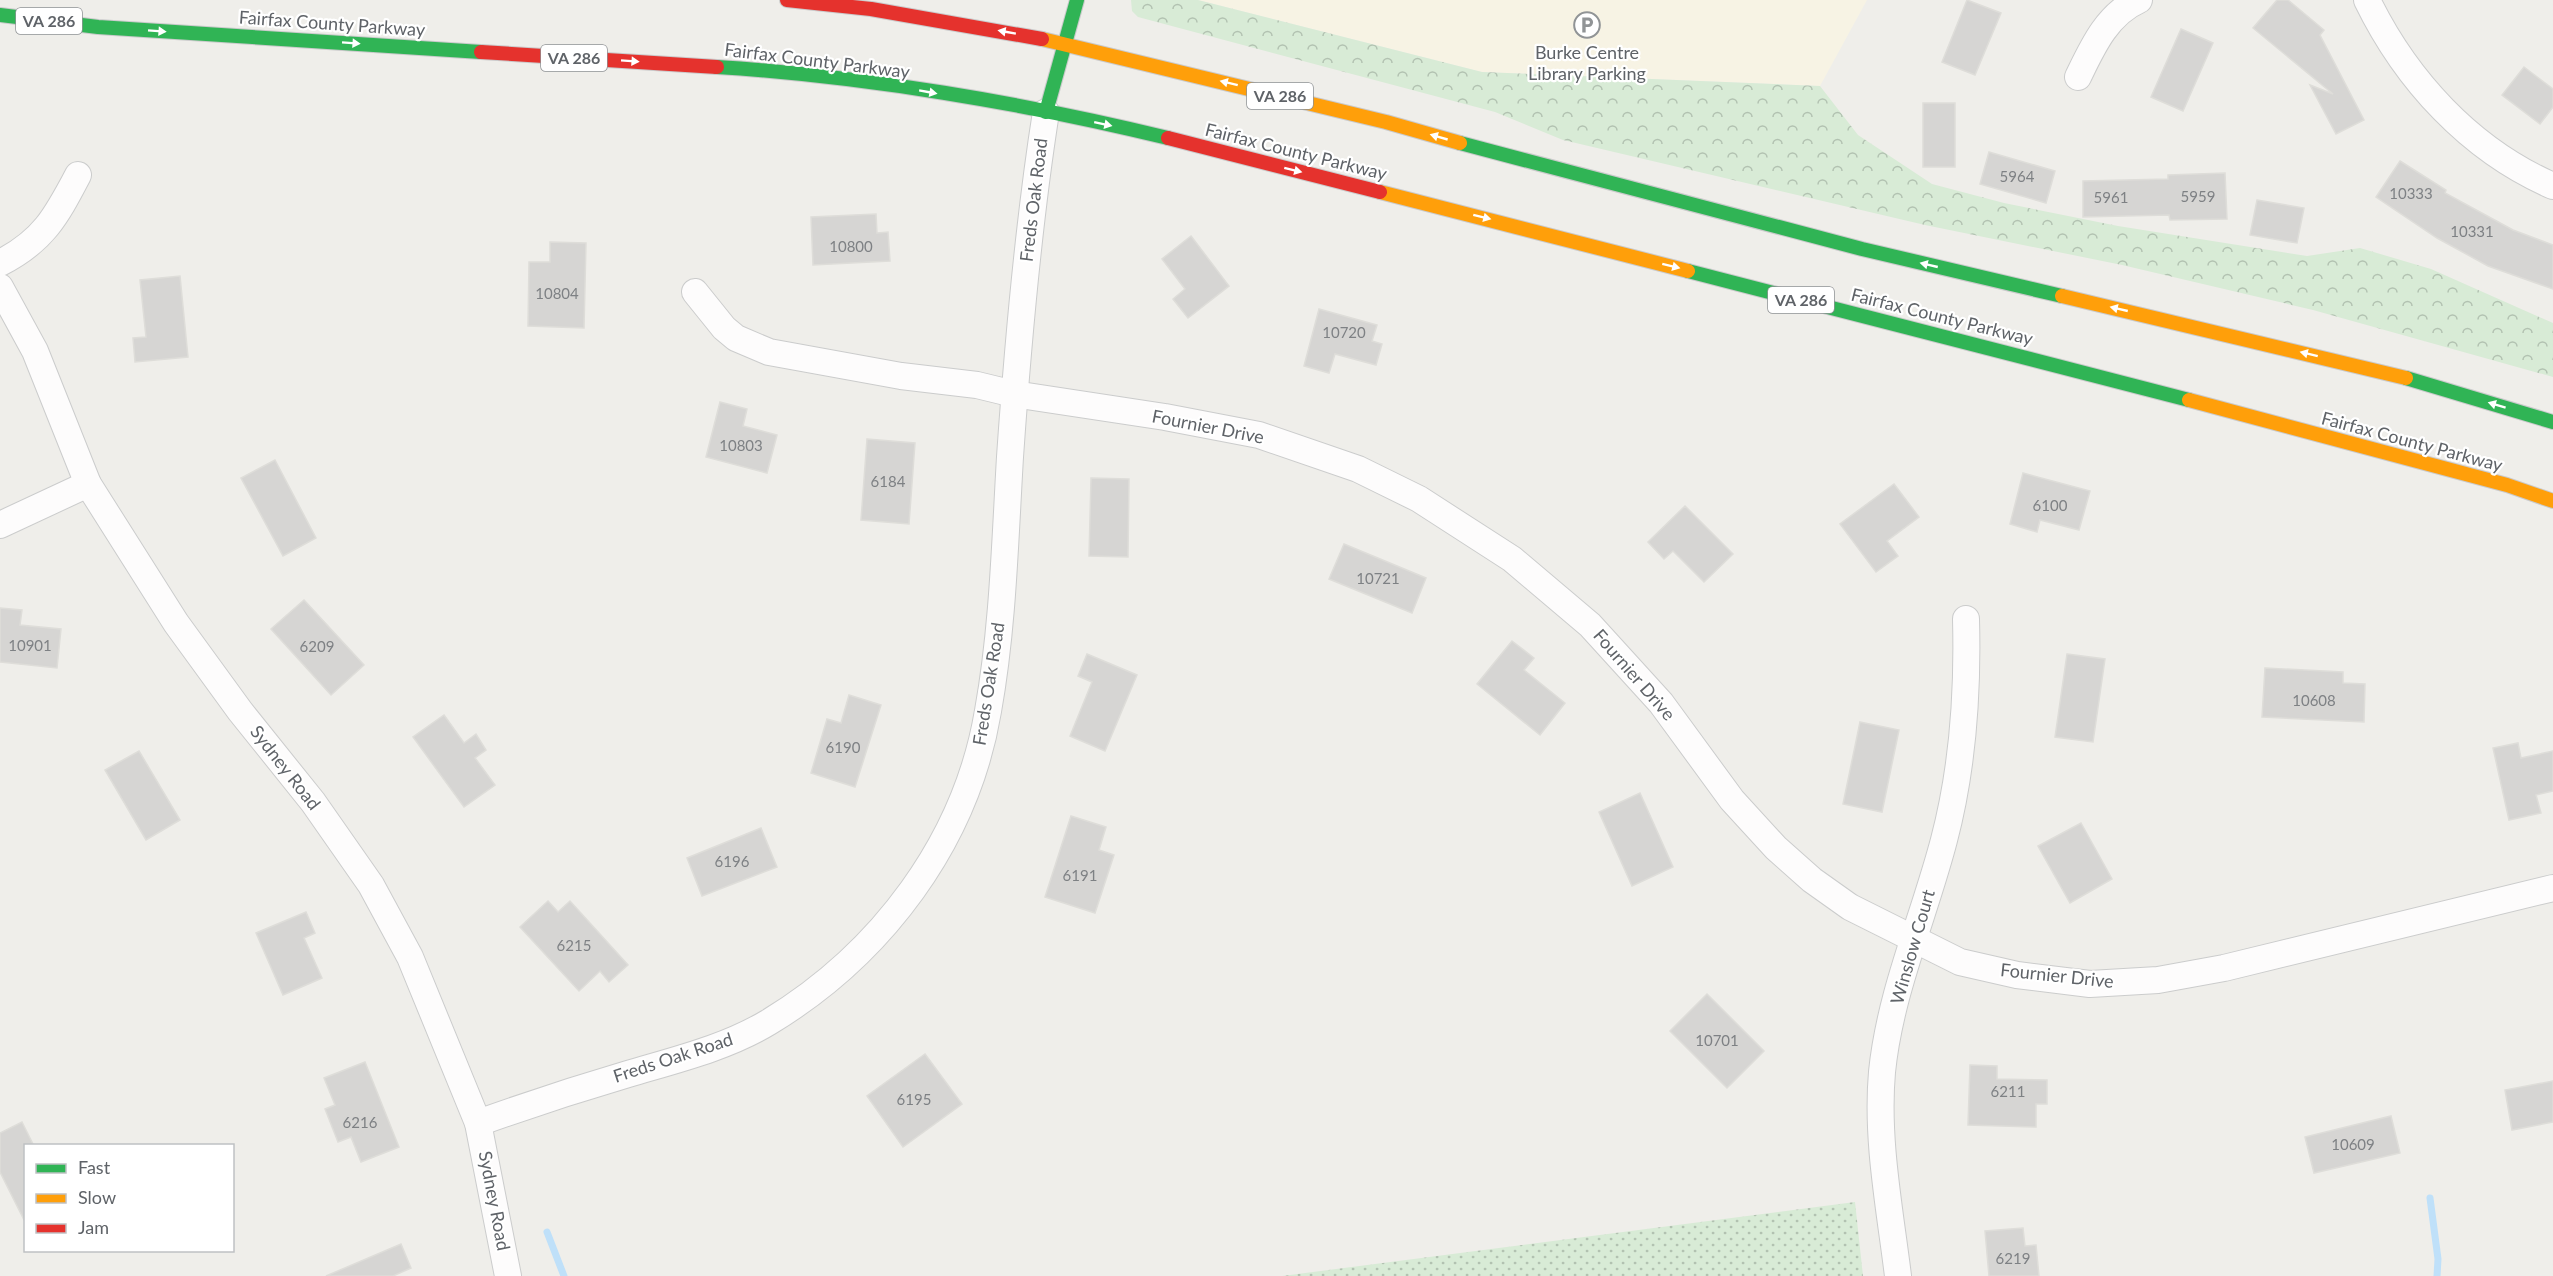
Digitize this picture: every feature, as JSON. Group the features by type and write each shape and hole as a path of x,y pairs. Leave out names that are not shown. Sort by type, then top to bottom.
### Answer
{"main road":[{"name":"VA 286","path":"788,0 871,9 1065,43 1386,122 1583,177 1862,249 2399,376 2553,422"},
{"name":"Freds Oak Road","path":"1046,112 1077,0"},
{"name":"Fairfax County Parkway","path":"0,15 98,27 749,69 875,83 1046,112 1164,137 1998,350 2507,485 2553,501"},
{"path":"0,28 98,27"}],"street":[{"path":"2078,77 2098,37 2112,20 2139,0"},
{"path":"2367,0 2400,58 2446,113 2492,151 2553,186"},
{"name":"Freds Oak Road","path":"478,1123 552,1096 706,1051 767,1023 808,996 882,929 914,891 935,856 960,807 975,764 988,712 1000,617 1022,296 1046,112"},
{"path":"0,264 35,242 55,218 78,175"},
{"name":"Sydney Road","path":"0,287 34,351 88,484 176,623 240,711 313,802 371,885 410,957 478,1123 508,1276"},
{"name":"Fournier Drive","path":"695,292 730,333 769,352 901,376 977,385 1014,394 1165,417 1259,435 1358,469 1419,500 1472,531 1512,559 1590,625 1661,703 1732,800 1776,848 1812,880 1850,907 1960,962 2017,975 2090,984 2127,984 2224,968 2553,888"},
{"path":"0,525 88,484"},
{"name":"Winslow Court","path":"1898,1276 1887,1190 1881,1111 1882,1082 1888,1036 1913,938 1944,840 1957,779 1965,720 1968,668 1966,619"}],"shaded area":[{"path":"1198,0 1867,0 1820,86 1482,72"}],"green space":[{"path":"1131,0 1198,0 1482,72 1820,86 1858,135 1932,184 2004,203 2118,226 2307,256 2360,248 2431,269 2553,323 2553,377 2313,310 2122,265 1925,225 1563,140 1495,112 1138,17 1132,11"},
{"path":"1855,1202 1863,1276 1282,1276"}],"building":[{"path":"1967,0 2001,13 1975,75 1942,62"},
{"path":"2277,0 2288,0 2324,30 2320,35 2364,120 2336,134 2310,85 2333,94 2253,28"},
{"path":"2181,29 2213,43 2183,111 2151,97"},
{"path":"2524,67 2553,89 2553,107 2540,124 2502,95"},
{"path":"1923,103 1955,103 1955,167 1923,167"},
{"path":"1989,152 2055,171 2046,203 1980,184"},
{"path":"2400,161 2446,190 2445,193 2513,230 2553,245 2553,289 2488,266 2437,238 2376,197"},
{"path":"2225,173 2227,219 2170,220 2169,215 2083,217 2083,181 2168,179 2168,175"},
{"path":"2257,200 2304,208 2297,243 2250,235"},
{"path":"876,214 877,233 888,232 890,261 813,265 811,217"},
{"path":"1191,236 1229,286 1188,318 1173,299 1185,289 1162,259"},
{"path":"550,242 586,243 584,328 528,326 529,262 550,262"},
{"path":"180,276 188,357 135,362 133,338 146,337 140,280"},
{"path":"1319,309 1377,325 1372,341 1382,344 1376,365 1335,354 1329,373 1304,366"},
{"path":"720,402 747,409 743,426 777,435 767,473 706,457"},
{"path":"867,439 915,443 909,524 861,520"},
{"path":"275,460 316,538 283,556 241,478"},
{"path":"2023,473 2090,491 2079,530 2040,520 2037,532 2010,524"},
{"path":"1091,478 1129,479 1128,557 1089,556"},
{"path":"1894,484 1919,517 1887,541 1898,556 1876,572 1840,524"},
{"path":"1685,506 1733,554 1704,582 1673,551 1664,559 1648,542"},
{"path":"1344,544 1426,578 1412,613 1329,579"},
{"path":"304,600 364,665 331,695 271,629"},
{"path":"0,608 22,610 20,625 61,629 57,668 0,662"},
{"path":"1512,641 1534,658 1524,670 1565,703 1540,735 1477,684"},
{"path":"1087,654 1137,675 1105,751 1070,736 1092,682 1078,676"},
{"path":"2067,654 2105,659 2093,742 2055,737"},
{"path":"2265,668 2343,672 2343,683 2365,684 2364,722 2262,717"},
{"path":"849,695 881,705 855,787 811,773 827,719 841,723"},
{"path":"444,715 464,743 476,734 486,750 475,758 495,785 464,807 413,737"},
{"path":"1860,722 1899,730 1882,812 1843,804"},
{"path":"2518,743 2521,758 2553,751 2553,791 2536,795 2541,813 2509,820 2493,748"},
{"path":"139,751 180,820 146,840 105,770"},
{"path":"1640,793 1673,867 1632,886 1599,812"},
{"path":"1071,816 1106,827 1099,850 1114,855 1095,913 1045,897"},
{"path":"2081,823 2112,879 2070,903 2038,846"},
{"path":"761,828 777,867 702,896 687,858"},
{"path":"548,901 558,912 570,901 628,965 609,982 600,971 579,991 520,927"},
{"path":"306,912 315,933 304,938 322,978 283,995 256,933"},
{"path":"1707,994 1764,1051 1727,1088 1670,1031"},
{"path":"925,1054 962,1104 903,1147 867,1096"},
{"path":"365,1062 399,1147 361,1162 351,1137 338,1142 325,1109 335,1105 324,1078"},
{"path":"1970,1065 1997,1066 1997,1079 2047,1080 2047,1104 2036,1104 2036,1127 1968,1125"},
{"path":"2553,1081 2553,1122 2512,1130 2505,1090"},
{"path":"2391,1116 2400,1153 2314,1173 2305,1137"},
{"path":"22,1122 33,1144 24,1144 24,1220 0,1172 0,1133"},
{"path":"2023,1228 2025,1246 2036,1245 2039,1276 1989,1276 1985,1231"},
{"path":"401,1244 411,1268 393,1276 326,1276"}],"waterway":[{"path":"2430,1198 2438,1259 2437,1276"},
{"path":"547,1232 564,1276"}],"traffic: fast":[{"path":"1046,112 1077,0"},
{"path":"0,15 98,27 481,52"},
{"path":"717,67 829,77 944,93 1057,113 1168,138"},
{"path":"1460,143 1862,249 2062,296"},
{"path":"1688,271 2189,400"},
{"path":"2406,378 2553,422"}],"traffic: slow":[{"path":"1042,39 1386,122 1460,143"},
{"path":"1380,192 1688,271"},
{"path":"2062,296 2406,378"},
{"path":"2189,400 2507,485 2553,501"}],"traffic: jam":[{"path":"787,0 871,9 1042,39"},
{"path":"481,52 717,67"},
{"path":"1168,138 1380,192"}],"place":[{"name":"Burke Centre Library Parking","path":"1587,25"}]}
